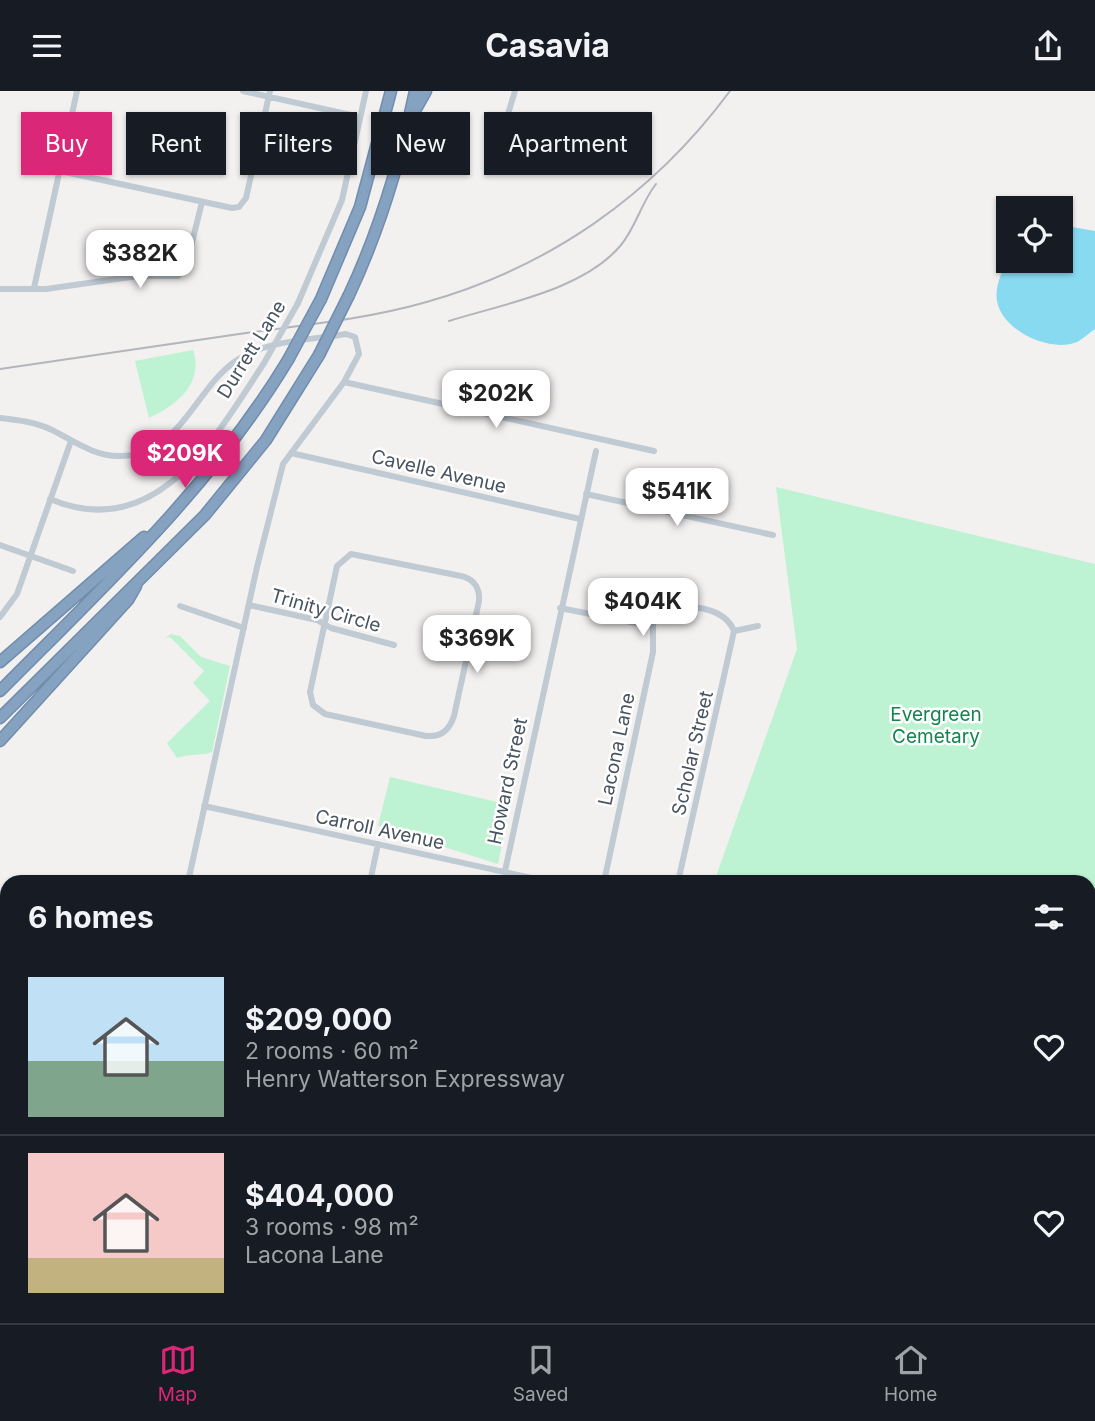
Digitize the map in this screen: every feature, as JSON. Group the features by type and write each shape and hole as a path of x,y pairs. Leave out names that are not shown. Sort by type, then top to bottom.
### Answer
{"highway":[{"path":"0,691 163,523 236,439 288,360 321,299 360,207 391,91"},
{"path":"412,112 415,91"},
{"path":"414,112 424,100 426,91"},
{"path":"0,718 122,594 137,584 205,515 249,462 319,355 349,295 386,205 394,175"},
{"path":"0,661 123,553 163,523"},
{"path":"0,741 128,600 137,584"}],"street":[{"path":"73,112 78,91"},
{"path":"243,91 269,94 360,117"},
{"name":"Durrett Lane","path":"50,499 71,506 100,510 131,505 159,493 193,461 264,363 298,303 342,200 366,91"},
{"path":"509,112 515,91"},
{"path":"78,175 232,208 241,206 246,198 269,94"},
{"path":"34,288 59,175"},
{"path":"0,289 34,288 138,276 178,276 186,267 202,202"},
{"path":"0,418 38,425 107,455 128,456 147,451 174,434 214,381 251,353 269,346 346,334 355,337 359,351 344,382 283,464 189,875"},
{"path":"344,382 654,450"},
{"path":"0,617 13,601 71,441"},
{"name":"Howard Street","path":"505,871 596,451"},
{"name":"Cavelle Avenue","path":"291,453 580,519"},
{"path":"586,494 773,535"},
{"path":"0,545 73,571"},
{"path":"351,554 449,573 473,581 478,588 479,601 450,727 441,735 426,736 318,710 310,692 324,624 337,566 351,554"},
{"name":"Trinity Circle","path":"249,605 394,645"},
{"path":"180,606 244,628"},
{"path":"560,608 622,623 653,623 665,612 705,609 721,614 734,631 758,626"},
{"name":"Lacona Lane","path":"605,875 653,652 653,623"},
{"name":"Scholar Street","path":"680,875 734,631"},
{"name":"Carroll Avenue","path":"204,806 521,875"},
{"path":"371,875 378,844"}],"green space":[{"path":"193,350 195,373 186,392 169,407 149,418 135,361"},
{"name":"Evergreen Cemetary","path":"776,487 1095,564 1095,875 716,875 797,649"},
{"path":"171,634 180,636 201,657 230,666 212,752 177,758 167,743 210,701 193,683 204,671 170,637 165,638"},
{"path":"390,777 510,805 498,864 378,826"}],"water":[{"path":"1073,227 1095,231 1095,329 1077,342 1055,345 1043,342 1031,338 1010,324 998,305 1002,273 1073,273"}],"railway":[{"path":"0,369 358,317 401,309 469,288 513,270 595,223 632,195 667,163 700,129 730,91"},
{"path":"449,321 541,293 586,273 621,245 656,184"}]}
